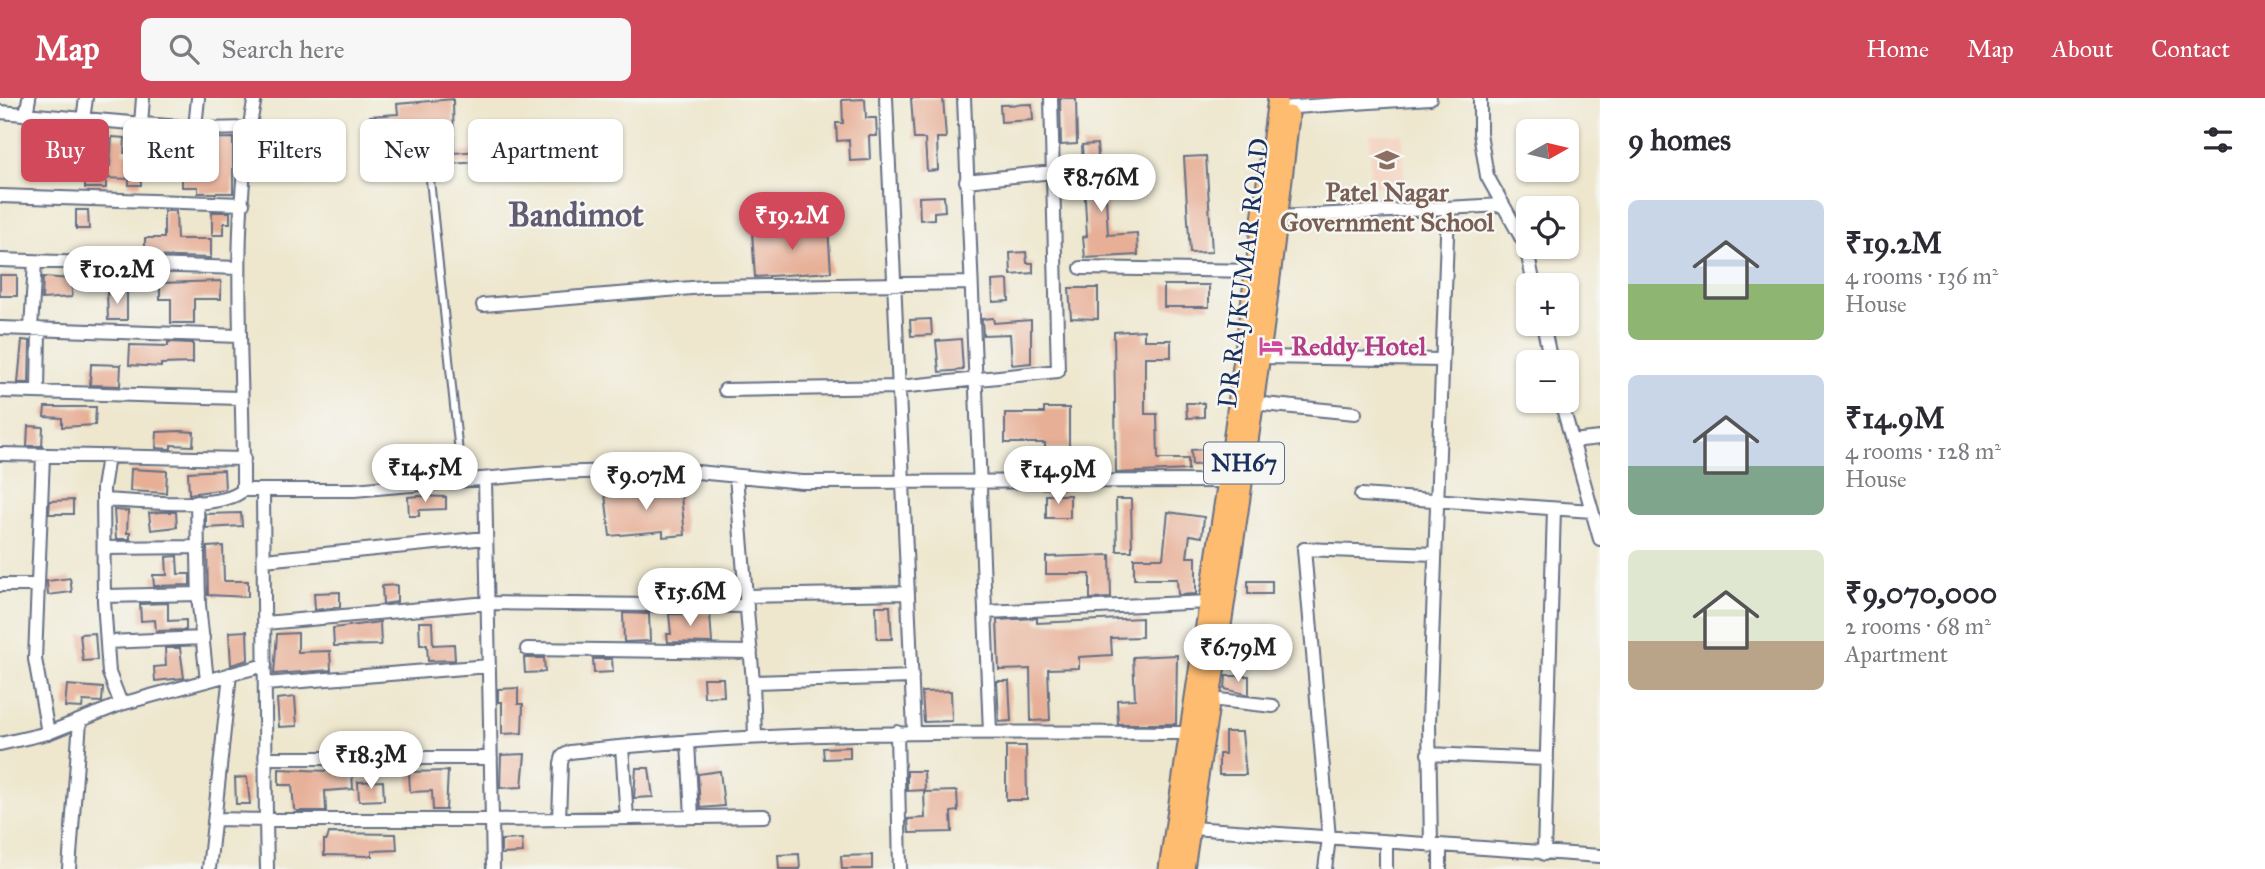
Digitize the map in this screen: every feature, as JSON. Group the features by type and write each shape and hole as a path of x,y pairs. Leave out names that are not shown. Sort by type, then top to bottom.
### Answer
{"highway":[{"name":"DR RAJKUMAR ROAD","path":"1183,827 1189,733 1209,602 1253,402 1278,217 1284,103"},
{"name":"DR RAJKUMAR ROAD","path":"1183,827 1210,699 1256,271 1284,103"},
{"name":"NH67","path":"1169,869 1183,827"},
{"name":"NH67","path":"1183,827 1184,869"}],"street":[{"path":"26,115 29,98"},
{"path":"83,119 86,98"},
{"path":"141,119 143,98"},
{"path":"196,119 198,98"},
{"path":"250,119 255,98"},
{"path":"886,98 914,732"},
{"path":"964,98 990,732"},
{"path":"725,390 899,387 976,382 1058,372 1051,98"},
{"path":"1284,103 1430,98"},
{"path":"1480,98 1483,156 1487,176 1525,246 1531,273"},
{"path":"0,112 72,119"},
{"path":"966,181 1053,172"},
{"path":"103,500 197,502 236,497 243,490 239,268 244,182"},
{"path":"0,196 243,204"},
{"path":"1278,217 1502,205"},
{"path":"1440,869 1428,754 1448,209"},
{"path":"0,261 239,268"},
{"path":"35,262 38,392"},
{"path":"1081,268 1256,271"},
{"path":"483,305 704,287 971,283"},
{"path":"0,328 240,336"},
{"path":"1259,357 1442,360"},
{"path":"0,391 240,398"},
{"path":"1253,402 1355,413"},
{"path":"1564,413 1600,539"},
{"path":"1572,441 1600,438"},
{"path":"0,454 244,459"},
{"path":"43,456 35,659 48,733"},
{"path":"108,457 103,500 104,596 109,673 121,704"},
{"path":"243,490 354,490 617,471 736,476 777,481 1235,481"},
{"path":"736,476 751,652 755,737"},
{"path":"485,479 493,869"},
{"path":"263,492 267,869"},
{"path":"1361,495 1592,511"},
{"path":"197,502 199,594 207,681"},
{"path":"1544,854 1554,509"},
{"path":"264,560 486,538"},
{"path":"104,548 198,547"},
{"path":"1325,869 1329,838 1304,549 1435,554"},
{"path":"0,585 38,585"},
{"path":"265,623 488,603 746,601 908,593"},
{"path":"104,596 199,594"},
{"path":"985,612 1209,602"},
{"path":"107,642 202,638"},
{"path":"527,649 751,652"},
{"path":"0,744 48,733 121,704 265,665"},
{"path":"265,684 489,666"},
{"path":"209,869 230,674"},
{"path":"753,682 912,677"},
{"path":"1210,699 1273,706"},
{"path":"69,869 80,721"},
{"path":"558,819 563,756 570,752 755,737 897,732 1189,733"},
{"path":"897,732 900,869"},
{"path":"688,742 692,817"},
{"path":"622,747 627,818"},
{"path":"1428,754 1547,759"},
{"path":"266,758 491,758"},
{"path":"215,819 492,820 764,816"},
{"path":"1183,827 1600,856"},
{"path":"1386,843 1386,869"}],"lane":[{"path":"430,182 462,481"}],"shaded area":[{"name":"Patel Nagar Government School","path":"1370,134 1403,134 1404,186 1370,186"}],"building":[{"path":"911,98 943,98 946,138 937,138 938,170 927,171 925,139 914,139"},
{"path":"1060,98 1076,98 1077,144 1061,145"},
{"path":"453,99 453,119 370,119 370,116 398,114 397,104"},
{"path":"865,99 866,118 876,118 877,136 869,136 870,160 850,161 849,140 837,141 836,123 843,123 842,100"},
{"path":"1032,104 1033,120 1001,122 1000,105"},
{"path":"112,137 123,138 123,179 109,178"},
{"path":"219,138 233,138 233,193 198,193 198,187 182,187 182,182 219,182"},
{"path":"1097,144 1100,181 1105,180 1108,235 1137,233 1138,255 1085,258 1083,237 1087,236 1082,145"},
{"path":"468,152 468,163 454,164 454,153"},
{"path":"1206,156 1212,252 1190,253 1184,157"},
{"path":"85,182 106,182 106,188 85,188"},
{"path":"129,182 141,182 141,185 129,185"},
{"path":"944,196 945,211 934,212 934,219 920,220 919,197"},
{"path":"76,210 88,210 89,229 76,229"},
{"path":"164,211 176,211 177,239 211,239 211,258 145,256 145,238 164,238"},
{"path":"212,212 230,212 230,223 224,223 224,235 212,235"},
{"path":"828,227 831,272 755,277 752,232"},
{"path":"1026,252 1027,263 1033,263 1033,273 1011,275 1010,253"},
{"path":"0,275 17,275 17,296 0,296"},
{"path":"43,277 72,279 72,297 42,299"},
{"path":"1008,280 1009,301 993,302 992,281"},
{"path":"221,281 221,299 194,299 194,323 171,323 171,299 160,299 160,283"},
{"path":"1164,285 1209,285 1209,307 1164,307"},
{"path":"1069,288 1098,288 1098,319 1071,318"},
{"path":"107,292 127,292 127,320 108,320"},
{"path":"993,318 994,323 1031,320 1031,363 1012,365 1010,334 983,335 982,319"},
{"path":"931,319 932,335 911,336 910,320"},
{"path":"1144,330 1144,340 1171,340 1171,357 1145,357 1145,414 1157,414 1158,459 1188,459 1188,470 1116,473 1114,332"},
{"path":"961,339 963,370 939,372 936,341"},
{"path":"22,340 30,341 29,383 18,383"},
{"path":"168,342 193,343 193,363 161,364 161,367 129,365 130,345 168,346"},
{"path":"91,364 121,365 120,386 90,385"},
{"path":"1186,403 1204,403 1204,417 1187,418"},
{"path":"45,407 96,407 95,425 62,427 62,418 44,417"},
{"path":"1044,408 1069,408 1069,448 1045,448 1045,443 1005,443 1005,413 1044,413"},
{"path":"28,426 43,427 42,446 27,446"},
{"path":"157,432 194,432 193,446 171,445 171,449 156,448"},
{"path":"1209,449 1209,464 1192,465 1191,450"},
{"path":"131,469 167,471 166,493 130,491"},
{"path":"224,470 225,489 189,494 188,472"},
{"path":"680,486 685,535 663,537 663,531 610,536 605,494"},
{"path":"1046,495 1070,495 1070,518 1046,518"},
{"path":"408,497 446,497 446,509 419,510 419,516 409,516"},
{"path":"1116,499 1131,499 1132,551 1117,551"},
{"path":"73,500 73,514 49,514 50,501"},
{"path":"114,510 128,511 127,533 130,533 130,539 116,539"},
{"path":"176,512 177,527 151,530 149,513"},
{"path":"1168,512 1204,517 1202,537 1190,535 1187,557 1196,557 1196,594 1178,595 1177,579 1134,579 1134,558 1163,558"},
{"path":"241,513 242,526 206,528 206,514"},
{"path":"223,546 224,581 248,581 248,597 208,595 207,547"},
{"path":"1110,555 1111,598 1090,599 1090,574 1046,574 1046,557"},
{"path":"177,556 178,574 190,574 190,585 154,586 153,575 167,575 166,557"},
{"path":"70,578 72,592 48,595 47,581"},
{"path":"1248,581 1272,581 1272,594 1248,594"},
{"path":"397,585 397,602 383,604 382,586"},
{"path":"667,585 681,588 729,586 729,597 647,596 646,588"},
{"path":"340,592 340,607 315,610 314,593"},
{"path":"168,603 168,621 186,620 186,630 156,631 155,620 141,621 140,604"},
{"path":"876,606 890,606 892,639 877,639"},
{"path":"623,613 649,614 650,641 624,642"},
{"path":"669,614 710,614 712,643 668,642 667,634 671,634"},
{"path":"1037,618 1037,623 1142,618 1142,637 1111,638 1112,655 1079,657 1079,668 1048,669 1050,720 1031,721 1030,669 999,670 997,620"},
{"path":"380,622 381,645 334,646 333,628"},
{"path":"419,622 432,622 433,645 454,644 455,660 428,661 427,645 420,645"},
{"path":"247,631 248,660 231,665 229,632"},
{"path":"95,633 97,660 83,661 80,634"},
{"path":"298,633 298,652 330,651 331,670 274,674 277,634"},
{"path":"165,648 180,648 184,678 155,681 154,667 166,666"},
{"path":"1177,655 1176,724 1118,724 1117,700 1135,699 1133,657"},
{"path":"524,658 544,658 545,672 525,673"},
{"path":"593,659 612,659 613,672 594,673"},
{"path":"1226,676 1249,676 1249,695 1225,689"},
{"path":"703,678 723,678 724,696 704,697"},
{"path":"997,681 1009,681 1011,721 999,722"},
{"path":"67,685 103,688 102,702 83,701 82,708 65,707"},
{"path":"518,688 518,704 523,704 522,733 502,734 502,702 498,702 498,689"},
{"path":"951,691 952,721 924,722 922,692"},
{"path":"295,697 297,726 279,727 277,699"},
{"path":"1225,732 1242,732 1246,775 1219,775 1219,754 1225,754"},
{"path":"1006,746 1026,746 1027,800 1006,800"},
{"path":"850,747 850,758 824,759 823,748"},
{"path":"525,754 522,787 500,788 501,755"},
{"path":"636,768 649,768 653,797 634,798"},
{"path":"279,769 352,772 353,789 325,791 326,811 297,811 294,809 292,785 279,785"},
{"path":"448,771 446,810 433,810 432,791 410,792 409,772"},
{"path":"720,771 724,806 700,808 698,774"},
{"path":"907,771 924,771 925,790 907,791"},
{"path":"247,777 250,804 236,804 235,778"},
{"path":"383,781 384,800 359,801 358,782"},
{"path":"957,791 958,811 951,812 952,832 909,833 908,819 925,818 924,792"},
{"path":"329,833 396,834 397,850 372,851 372,856 324,855 324,840 327,840"},
{"path":"522,839 523,853 501,854 501,840"},
{"path":"799,854 800,869 779,869 778,855"},
{"path":"872,855 872,869 842,869 841,856"}],"place":[{"name":"Patel Nagar Government School","path":"1387,160"},
{"name":"Reddy Hotel","path":"1271,346"}],"district":[{"name":"Bandimot","path":"576,215"}]}
